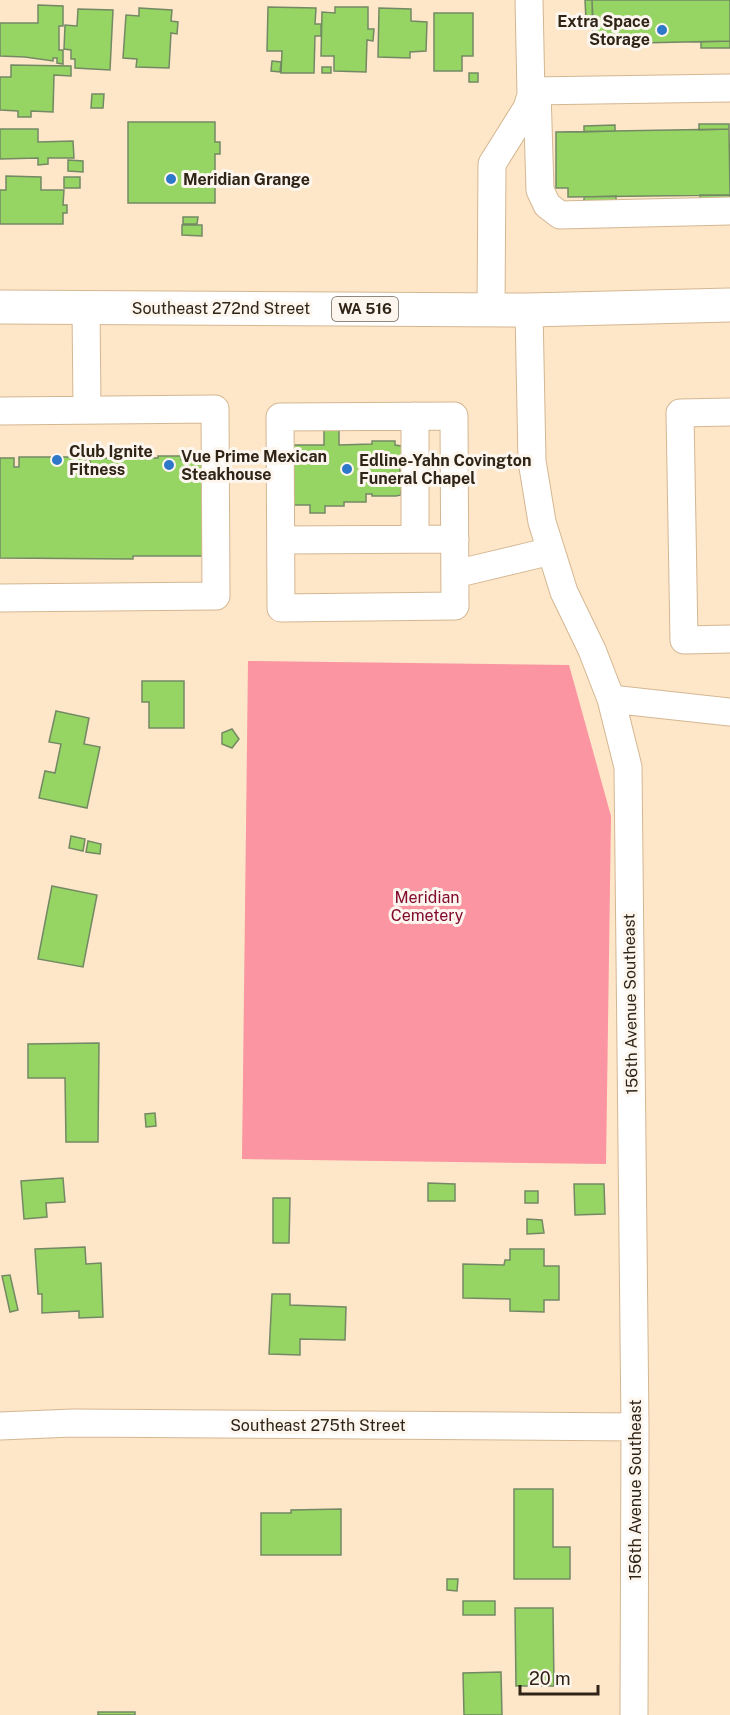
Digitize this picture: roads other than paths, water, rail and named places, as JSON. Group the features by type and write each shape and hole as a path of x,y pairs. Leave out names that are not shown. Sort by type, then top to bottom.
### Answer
{"main road":[{"name":"Southeast 272nd Street","path":"0,307 529,310 730,305"}],"street":[{"path":"530,0 540,190 547,205 560,214 730,211"},
{"path":"534,91 730,88"},
{"path":"491,309 492,164 527,108 534,91"},
{"path":"86,307 87,410"},
{"name":"156th Avenue Southeast","path":"529,310 532,461 542,522 564,592 592,650 611,699 628,767 635,1427 634,1715"},
{"path":"0,411 215,409 216,596 0,598"},
{"path":"730,412 680,413 684,640 730,639"},
{"path":"414,416 415,539"},
{"path":"414,416 454,416 455,606 281,608 280,417 414,416"},
{"path":"281,540 455,539"},
{"path":"455,574 551,551"},
{"path":"611,699 730,712"},
{"name":"Southeast 275th Street","path":"0,1426 85,1424 635,1427"}],"place":[{"name":"Extra Space Storage","path":"662,30"},
{"name":"Meridian Grange","path":"171,179"},
{"name":"Club Ignite Fitness","path":"57,460"},
{"name":"Vue Prime Mexican Steakhouse","path":"169,465"},
{"name":"Edline-Yahn Covington Funeral Chapel","path":"347,469"}],"park label":[{"name":"Meridian Cemetery","path":"427,906"}]}
